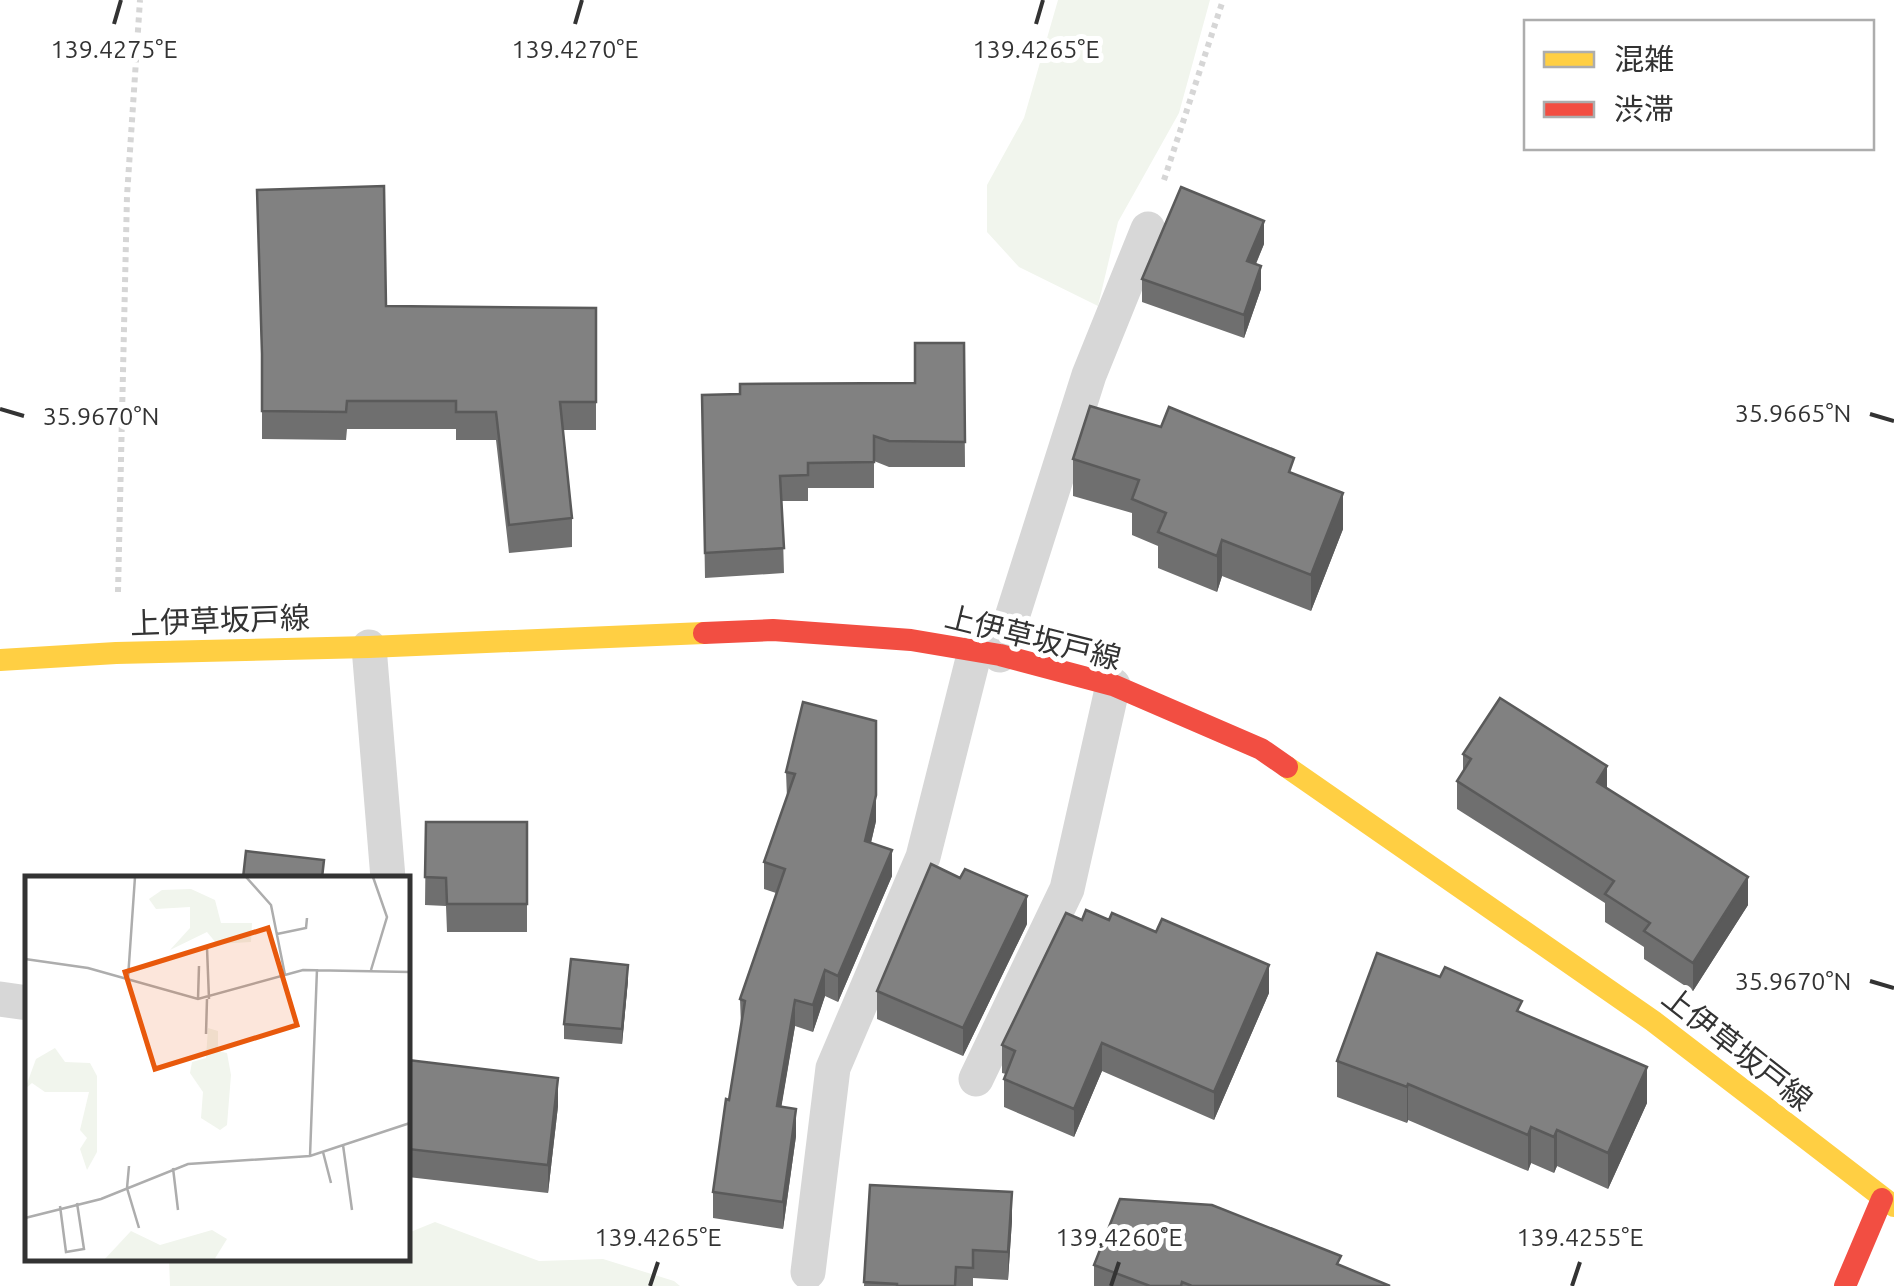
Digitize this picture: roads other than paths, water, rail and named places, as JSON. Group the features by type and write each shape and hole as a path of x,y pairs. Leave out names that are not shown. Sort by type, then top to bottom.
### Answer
{"main road":[{"name":"上伊草坂戸線","path":"0,660 774,630 911,640 988,653 1112,684 1262,749 1653,1021 1888,1202"},
{"path":"1845,1286 1888,1202"}],"lane":[{"path":"808,1272 833,1068 924,857 988,653 1089,374 1148,229"},
{"path":"369,647 388,876"},
{"path":"976,1080 1066,889 1112,684"},
{"path":"0,998 25,1002"}]}
